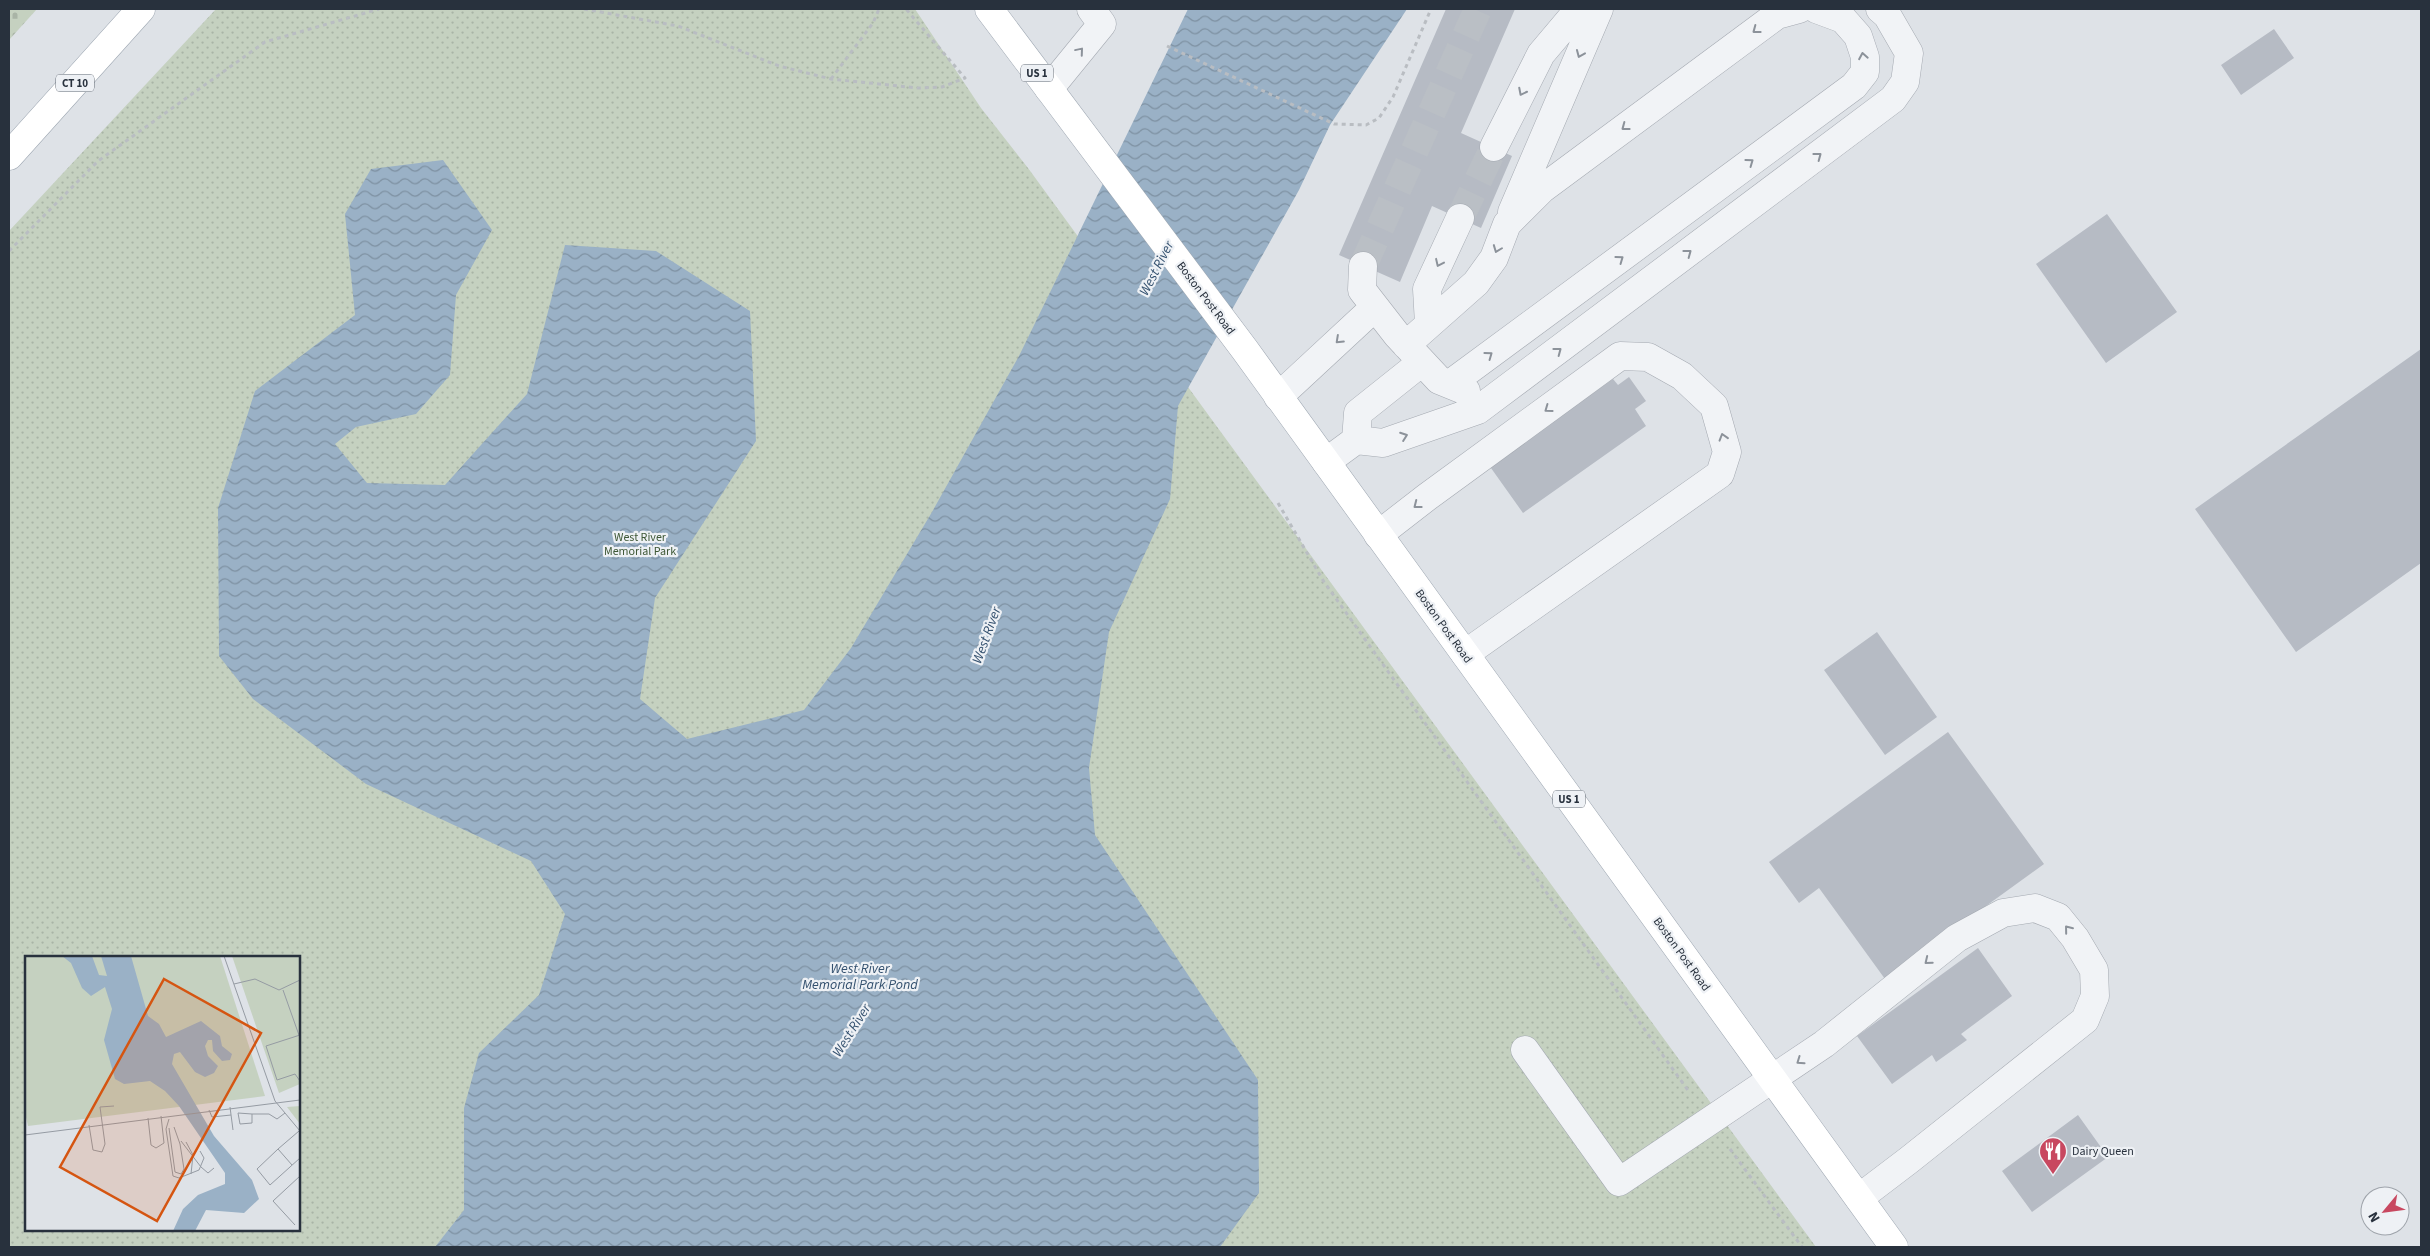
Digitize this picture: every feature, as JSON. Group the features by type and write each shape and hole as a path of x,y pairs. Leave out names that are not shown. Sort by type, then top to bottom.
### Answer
{"main road":[{"name":"CT 10","path":"9,156 141,9"},
{"name":"Boston Post Road","path":"989,9 1245,350 1894,1247"}],"lane":[{"path":"1049,89 1102,24 1091,9"},
{"path":"1494,147 1541,54 1578,9"},
{"path":"1356,440 1358,413 1414,353 1429,324 1476,283 1494,258 1599,9"},
{"path":"1507,224 1542,189 1777,15 1798,9"},
{"path":"1450,384 1854,86 1865,72 1865,57 1858,36 1843,19 1816,9"},
{"path":"1326,462 1356,440 1383,443 1478,410 1893,99 1905,82 1909,53 1887,16 1880,9"},
{"path":"1429,324 1427,289 1460,218"},
{"path":"1363,266 1362,290 1414,353 1440,380 1491,401"},
{"path":"1278,397 1375,307"},
{"path":"1378,535 1620,356 1648,357 1682,376 1714,406 1727,452 1720,474 1465,654"},
{"path":"1525,1050 1619,1182 1824,1044 1956,938 2003,913 2035,908 2058,917 2075,938 2094,970 2095,996 2085,1020 1909,1160 1858,1198"}],"path":[{"path":"9,251 98,161 265,42 378,9"},
{"path":"584,9 678,26 779,66 831,79 918,88 942,87 965,78 906,9"},
{"path":"831,79 873,23 879,9"},
{"path":"1167,46 1334,124 1366,125 1379,118 1393,97 1431,9"},
{"path":"1278,503 1324,582 1710,1122 1802,1247"}],"green space":[{"path":"9,9 37,9 9,40"},
{"name":"West River Memorial Park","path":"216,9 915,9 981,108 1028,168 1816,1247 9,1247 9,231"}],"water":[{"name":"West River Memorial Park Pond","path":"1188,9 1407,9 1330,125 1299,190 1178,406 1170,499 1109,632 1089,768 1095,835 1258,1080 1259,1193 1220,1247 435,1247 464,1210 464,1108 479,1053 539,995 565,914 531,861 366,784 253,699 219,656 218,508 255,391 355,315 345,214 371,169 443,160 492,230 456,295 450,375 416,414 356,427 335,444 367,483 445,485 527,394 565,245 656,251 750,311 756,441 655,598 640,699 687,739 804,710 851,648 932,512 1019,356"}],"building":[{"path":"1446,9 1515,9 1461,133 1512,156 1481,228 1432,206 1400,282 1339,255"},
{"path":"2274,29 2294,58 2241,95 2221,65"},
{"path":"2107,214 2177,312 2106,363 2036,264"},
{"path":"2421,349 2421,563 2296,652 2195,509"},
{"path":"1629,377 1646,401 1635,409 1646,426 1523,513 1486,461 1510,452 1613,379 1618,385"},
{"path":"1877,632 1937,717 1885,755 1824,670"},
{"path":"1948,732 2044,864 1885,979 1819,888 1799,903 1769,862"},
{"path":"1978,948 2012,996 1961,1034 1967,1040 1936,1062 1932,1055 1892,1084 1857,1036"},
{"path":"2078,1115 2108,1157 2032,1212 2002,1171"}],"tunnel":[{"path":"1363,266 1478,9"},
{"path":"1460,218 1494,147"}],"place":[{"name":"Dairy Queen","path":"2053,1175"}],"water label":[{"name":"West River","path":"1156,268"},
{"name":"West River","path":"986,635"},
{"name":"West River","path":"851,1030"}]}
